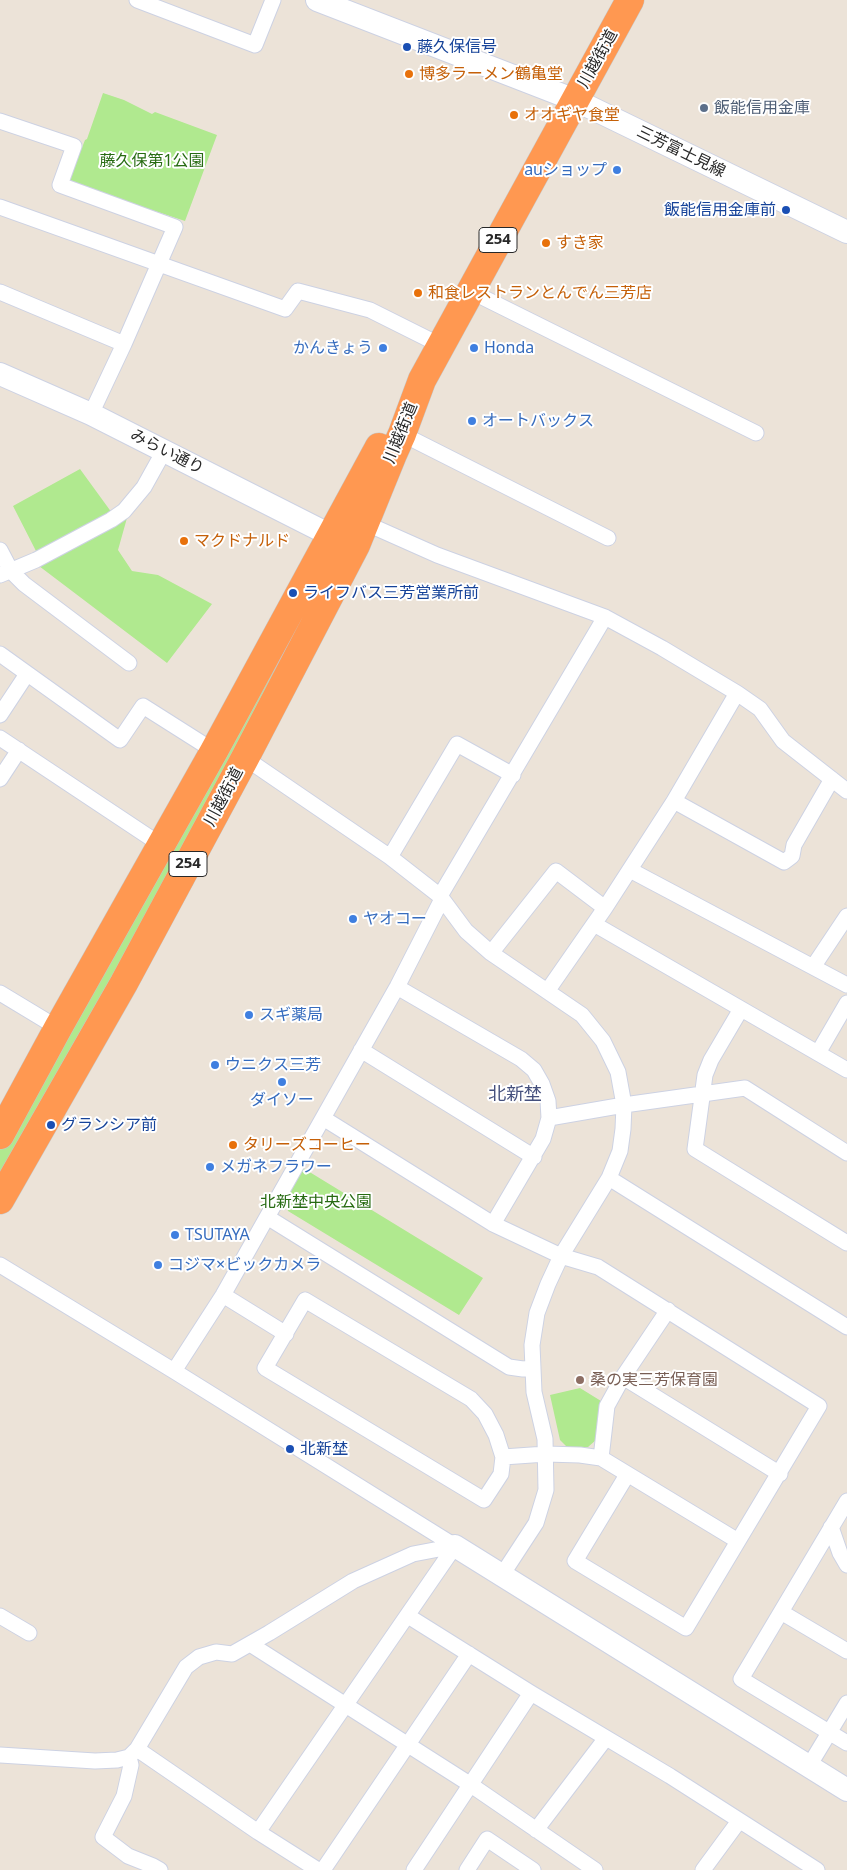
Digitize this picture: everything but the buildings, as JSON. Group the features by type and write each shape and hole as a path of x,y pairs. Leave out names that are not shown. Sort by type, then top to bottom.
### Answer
{"highway":[{"name":"川越街道","path":"0,1135 214,751 398,414 422,380 630,0"},
{"name":"川越街道","path":"0,1200 124,983 245,758 356,545 422,380"}],"street":[{"path":"137,0 255,45 273,0"},
{"name":"三芳富士見線","path":"317,0 575,100 847,232"},
{"path":"0,121 74,146 60,185 175,227 124,344 90,414"},
{"path":"0,207 285,308 298,291 370,310 440,346"},
{"path":"470,291 756,433"},
{"path":"0,292 124,344"},
{"name":"みらい通り","path":"0,374 90,414 332,536"},
{"path":"402,434 608,538"},
{"path":"5,573 102,525 124,511 144,487 164,451"},
{"path":"332,536 342,534 354,525 365,523 438,555 605,617 662,648 760,709 783,741 847,790"},
{"path":"0,550 5,573 24,584 129,663"},
{"path":"174,1371 223,1295 397,987 441,898 605,617"},
{"path":"0,654 120,740 143,706 214,751"},
{"path":"0,715 27,674"},
{"path":"548,990 605,908 674,801 737,693"},
{"path":"0,738 161,845"},
{"path":"390,857 457,744 512,775"},
{"path":"0,779 19,750"},
{"path":"245,758 390,857 441,898 466,931 492,953 582,1014 603,1040 618,1072 624,1105 624,1129 620,1151 609,1178 561,1256 537,1313 532,1345 532,1368 534,1392 545,1439 546,1490 536,1522 502,1575"},
{"path":"674,801 784,862 792,856 794,845 832,779"},
{"path":"630,870 847,985"},
{"path":"492,953 556,871 605,908"},
{"path":"813,967 847,916"},
{"path":"594,924 847,1070"},
{"path":"397,987 521,1059 534,1070 542,1084 548,1101 549,1118 543,1139 493,1224"},
{"path":"0,993 58,1028"},
{"path":"818,1053 847,1003"},
{"path":"741,1009 704,1075 695,1149 847,1243"},
{"path":"361,1050 534,1157"},
{"path":"549,1118 624,1105 745,1088 847,1153"},
{"path":"323,1118 493,1224 561,1256 598,1267 819,1406 686,1628 575,1561 627,1475"},
{"path":"609,1178 847,1326"},
{"path":"267,1217 509,1367 532,1368"},
{"path":"0,1265 174,1371 847,1790"},
{"path":"223,1295 286,1334"},
{"path":"305,1300 472,1399 485,1414 496,1435 503,1457 501,1474 484,1500 266,1368 286,1334 305,1300"},
{"path":"601,1458 607,1406 623,1377 668,1310"},
{"path":"623,1377 780,1474"},
{"path":"503,1457 546,1454 601,1458 738,1540"},
{"path":"847,1501 740,1679 847,1743"},
{"path":"831,1527 840,1553 847,1565"},
{"path":"258,1832 455,1546"},
{"path":"160,1870 128,1856 103,1837 124,1796 133,1753 186,1667 199,1657 216,1652 232,1654 353,1581 413,1554 455,1546"},
{"path":"781,1612 847,1651"},
{"path":"0,1616 28,1633"},
{"path":"408,1616 739,1821 799,1866 817,1870"},
{"path":"250,1644 471,1785 595,1870"},
{"path":"322,1870 469,1654"},
{"path":"414,1870 530,1693"},
{"path":"809,1766 847,1703"},
{"path":"536,1830 606,1738"},
{"path":"0,1755 95,1761 117,1760 133,1753"},
{"path":"133,1753 318,1870"},
{"path":"703,1870 739,1821"},
{"path":"467,1870 488,1839 533,1870"}],"green space":[{"name":"藤久保第1公園","path":"103,93 124,100 152,114 155,112 217,135 185,221 73,184 70,178 87,139"},
{"path":"80,469 112,513 37,553 13,506"},
{"path":"127,518 118,550 132,571 158,575 212,604 167,663 39,566"},
{"path":"333,573 0,1187 0,1147 311,595"},
{"name":"北新埜中央公園","path":"303,1168 483,1278 459,1315 288,1211 284,1200"},
{"path":"580,1388 601,1401 596,1440 588,1447 568,1448 560,1440 550,1395"}],"place":[{"name":"藤久保信号","path":"407,47"},
{"name":"博多ラーメン鶴亀堂","path":"409,74"},
{"name":"飯能信用金庫","path":"704,108"},
{"name":"オオギヤ食堂","path":"514,115"},
{"name":"auショップ","path":"617,170"},
{"name":"飯能信用金庫前","path":"786,210"},
{"name":"すき家","path":"546,243"},
{"name":"和食レストランとんでん三芳店","path":"418,293"},
{"name":"かんきょう","path":"383,348"},
{"name":"Honda","path":"474,348"},
{"name":"オートバックス","path":"472,421"},
{"name":"マクドナルド","path":"184,541"},
{"name":"ライフバス三芳営業所前","path":"293,593"},
{"name":"ヤオコー","path":"353,919"},
{"name":"スギ薬局","path":"249,1015"},
{"name":"ウニクス三芳","path":"215,1065"},
{"name":"ダイソー","path":"282,1082"},
{"name":"グランシア前","path":"51,1125"},
{"name":"タリーズコーヒー","path":"233,1145"},
{"name":"メガネフラワー","path":"210,1167"},
{"name":"TSUTAYA","path":"175,1235"},
{"name":"コジマ×ビックカメラ","path":"158,1265"},
{"name":"桑の実三芳保育園","path":"580,1380"},
{"name":"北新埜","path":"290,1449"}],"district":[{"name":"北新埜","path":"515,1095"}]}
